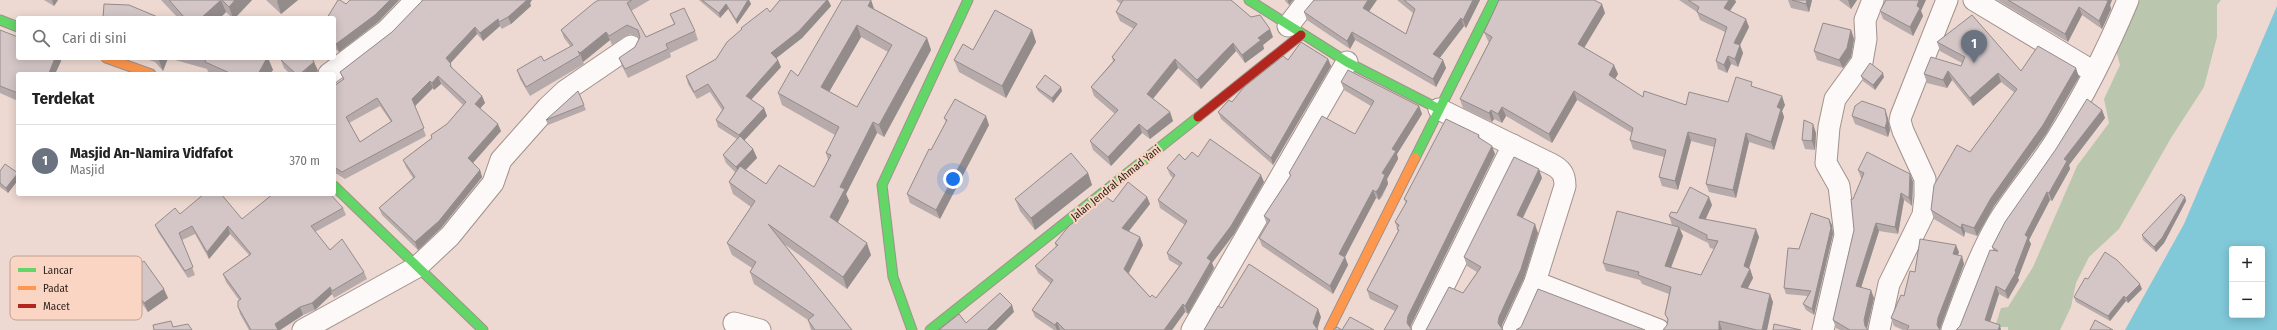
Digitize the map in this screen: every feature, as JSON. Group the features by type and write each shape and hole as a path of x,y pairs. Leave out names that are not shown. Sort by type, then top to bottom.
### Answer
{"main road":[{"path":"912,330 893,277 882,185 968,0"},
{"path":"1250,0 1347,62 1439,109"},
{"path":"1330,330 1494,0"},
{"path":"0,20 16,26"},
{"name":"Jalan Jendral Ahmad Yani","path":"930,330 1295,30"},
{"path":"112,60 145,72"},
{"path":"336,188 483,330"}],"street":[{"path":"332,72 386,31 416,0"},
{"path":"1295,30 1308,0"},
{"path":"1823,330 1845,235 1839,186 1826,163 1828,134 1836,99 1862,62 1866,39 1865,20 1873,0"},
{"path":"1879,330 1889,284 1923,216 1926,197 1925,179 1903,131 1900,121 1901,116 1947,0"},
{"path":"1974,0 2094,72"},
{"path":"1952,330 1982,255 1996,225 2055,141 2114,34 2128,0"},
{"path":"303,330 417,267 450,236 493,184 501,160 548,107 565,91 631,46"},
{"path":"1192,330 1347,62"},
{"path":"1439,109 1558,168 1565,178 1565,186 1535,282 1513,330"},
{"path":"1422,330 1513,145"},
{"path":"1535,282 1659,330"},
{"path":"734,323 760,330"}],"green space":[{"path":"2141,0 2221,0 2217,5 2217,37 2204,87 2171,138 2119,229 2089,257 2076,283 2071,307 2060,330 2008,330 2008,327 1995,327 2001,308 2008,307 2033,267 2077,166 2109,123 2104,99 2120,65 2115,46 2134,2"}],"water":[{"path":"2277,6 2277,330 2125,330 2184,224"}],"building":[{"path":"169,0 221,0 203,16 183,16"},
{"path":"222,0 235,0 229,7"},
{"path":"338,0 346,4 350,0 390,0 375,15 336,44 336,16 328,16"},
{"path":"422,0 527,0 508,17 499,22 498,19 480,33 475,27 446,58 451,64 450,66 482,96 475,104 498,124 468,158 480,170 439,221 415,242 379,208 415,177 403,160 432,138 431,135 447,124 466,102 438,76 432,83 430,81 412,99 424,128 342,172 336,168 336,85 344,79 340,72 392,32","holes":["377,98 392,121 360,142 346,117"]},
{"path":"599,0 632,0 627,3 646,37 675,24 670,14 684,8 695,31 666,44 668,49 625,69 619,58 635,47 640,37 638,30 627,25 609,36 606,32 580,53 578,51 580,55 526,87 517,70 541,56 544,61 573,45 561,30"},
{"path":"702,0 748,0 736,20 726,4 719,13"},
{"path":"780,0 827,0 799,31 771,53 778,60 746,96 764,108 739,135 716,120 724,108 708,84 694,92 686,76 716,59 727,42 742,29 741,28 767,8 770,12"},
{"path":"842,0 871,0 868,6 927,38 879,125 873,122 840,187 845,189 830,217 867,243 843,277 768,224 852,330 815,330 808,320 814,315 750,272 756,262 727,243 755,201 729,182 740,166 766,184 779,165 814,187 831,155 826,153 839,127 778,93 791,70 798,76","holes":["857,25 892,45 857,107 821,87"]},
{"path":"1123,0 1231,0 1251,17 1260,15 1270,29 1258,38 1261,40 1242,55 1233,43 1197,80 1175,59 1147,94 1170,112 1147,131 1139,124 1108,157 1090,141 1118,110 1091,87 1115,60 1112,57 1137,24 1116,12"},
{"path":"1314,0 1368,0 1363,8 1406,34 1415,9 1404,0 1473,0 1463,20 1461,18 1433,54 1443,60 1433,79 1352,32 1347,41 1304,12"},
{"path":"1499,0 1594,0 1602,4 1578,44 1614,65 1609,75 1643,97 1644,91 1686,105 1689,92 1728,102 1736,77 1752,82 1751,86 1782,96 1777,107 1781,109 1771,142 1746,133 1733,190 1706,184 1716,139 1688,132 1675,181 1659,177 1666,150 1630,140 1633,128 1574,91 1549,134 1502,107 1498,114 1491,110 1489,113 1460,99 1492,37 1484,32"},
{"path":"1688,0 1729,0 1724,8 1746,19 1734,43 1740,45 1735,59 1728,56 1724,65 1716,61 1727,27 1697,12 1699,7"},
{"path":"1792,0 1807,0 1806,4"},
{"path":"1886,0 1919,0 1917,6 1920,8 1910,27 1880,11"},
{"path":"2008,0 2108,1 2099,21 2079,7 2065,34"},
{"path":"104,4 129,5 155,16 103,16"},
{"path":"995,10 1032,30 1002,86 954,60 963,44 973,50"},
{"path":"1972,15 2021,71 2038,46 2076,68 2043,125 1991,198 1974,228 1962,224 1961,228 1931,210 1934,185 1957,145 1970,152 2017,89 1998,73 1970,98 1948,71 1943,80 1924,74 1931,57 1961,66 1965,57 1937,42"},
{"path":"1823,23 1851,30 1847,48 1839,60 1814,51"},
{"path":"0,30 16,36 16,60 54,60 49,72 16,72 16,92 0,86"},
{"path":"1301,42 1328,59 1271,158 1218,112 1229,100 1232,102 1244,87 1283,56 1288,60"},
{"path":"206,60 266,60 259,72 228,72 205,62"},
{"path":"281,60 313,60 314,62 302,72 294,72"},
{"path":"1870,63 1883,73 1873,85 1861,76"},
{"path":"1348,70 1419,106 1392,149 1396,151 1382,173 1385,175 1379,188 1376,192 1373,190 1339,254 1345,257 1330,286 1259,238 1270,220 1264,216 1291,175 1289,173 1322,116 1355,134 1374,101 1341,82"},
{"path":"1045,75 1061,87 1052,98 1036,87"},
{"path":"578,91 584,105 546,120"},
{"path":"955,99 986,116 936,210 907,194 929,149 931,150 947,120 944,118"},
{"path":"2087,99 2102,110 2064,159 2067,161 2049,193 2047,192 2025,235 2028,237 2015,271 2016,272 2005,291 1996,286 1985,320 2000,325 1998,330 1956,330 1960,326 1990,250 1998,251 1992,247 2005,222 2056,149"},
{"path":"1862,101 1885,109 1887,121 1885,128 1852,116 1855,106"},
{"path":"1446,119 1479,135 1478,137 1492,146 1408,316 1407,323 1412,330 1384,330 1398,306 1367,290 1399,230 1397,229 1399,225 1395,222 1407,201 1404,199"},
{"path":"1804,120 1813,124 1812,141 1802,140"},
{"path":"740,136 753,149 736,167 723,155"},
{"path":"1210,139 1261,175 1231,226 1207,258 1211,261 1185,306 1183,304 1164,330 1065,330 1057,322 1055,325 1032,310 1053,280 1035,266 1058,245 1055,243 1069,226 1106,197 1113,202 1128,182 1147,197 1122,228 1140,237 1124,269 1150,297 1152,295 1156,298 1182,263 1167,253 1187,221 1158,200 1175,175 1167,168 1179,154 1185,160 1192,152 1198,157"},
{"path":"1867,152 1910,174 1909,198 1901,193 1895,227 1876,223 1856,286 1871,290 1864,320 1865,326 1868,330 1850,330 1833,320 1854,230 1851,199 1853,199 1864,173 1858,170"},
{"path":"1071,153 1088,173 1031,218 1015,199"},
{"path":"1514,157 1539,169 1517,215 1535,224 1521,269 1499,317 1498,323 1503,330 1426,330 1449,287 1463,293 1481,267 1464,257"},
{"path":"5,164 16,172 16,176 6,188 0,183 0,171"},
{"path":"1690,187 1709,197 1699,218 1756,229 1744,266 1750,269 1741,287 1770,294 1762,330 1719,321 1719,330 1663,330 1667,325 1668,319 1665,314 1671,287 1638,275 1639,272 1603,263 1617,211 1679,227 1665,266 1701,275 1718,241 1707,239 1707,235 1669,216 1671,212 1677,213"},
{"path":"2181,194 2185,197 2162,238 2154,247 2142,235"},
{"path":"202,196 223,196 242,219 271,196 332,196 343,208 311,226 330,250 342,239 364,272 332,291 330,287 312,303 300,307 275,324 278,330 251,330 238,307 238,301 241,299 223,274 251,254 228,226 207,252 192,226 179,233 193,267 185,271 155,225 175,208 180,214"},
{"path":"1811,213 1829,219 1831,228 1812,309 1803,304 1811,291 1784,288 1788,248 1799,249"},
{"path":"1920,239 1956,245 1953,254 1962,256 1938,318 1937,325 1940,330 1907,330 1909,326 1891,318 1901,295 1904,296 1910,271 1915,272"},
{"path":"2105,252 2117,260 2140,284 2126,298 2124,296 2108,316 2074,297 2085,278 2088,279"},
{"path":"144,261 164,289 144,303 142,300 142,262"},
{"path":"1249,264 1318,309 1313,323 1318,330 1204,330 1218,306 1222,308"},
{"path":"1538,289 1645,330 1516,330 1521,327"},
{"path":"1000,293 1012,305 987,330 939,330 959,314 966,323"},
{"path":"1350,317 1374,330 1342,330"},
{"path":"2095,320 2113,330 2090,330"},
{"path":"171,321 173,327 188,324 192,330 154,330 153,325"},
{"path":"1774,324 1801,330 1773,330"},
{"path":"1337,327 1342,330 1333,330"}],"traffic: fast":[{"path":"912,330 893,277 882,185 968,0"},
{"path":"1249,0 1347,62 1439,109"},
{"path":"1415,158 1494,0"},
{"path":"0,20 16,26"},
{"path":"930,330 1198,117"},
{"path":"336,188 483,330"}],"traffic: slow":[{"path":"112,60 145,72"},
{"path":"1329,330 1415,158"}],"traffic: jam":[{"path":"1198,117 1301,35"}],"place":[{"name":"Masjid An-Namira Vidfafot","path":"1974,63"}]}
